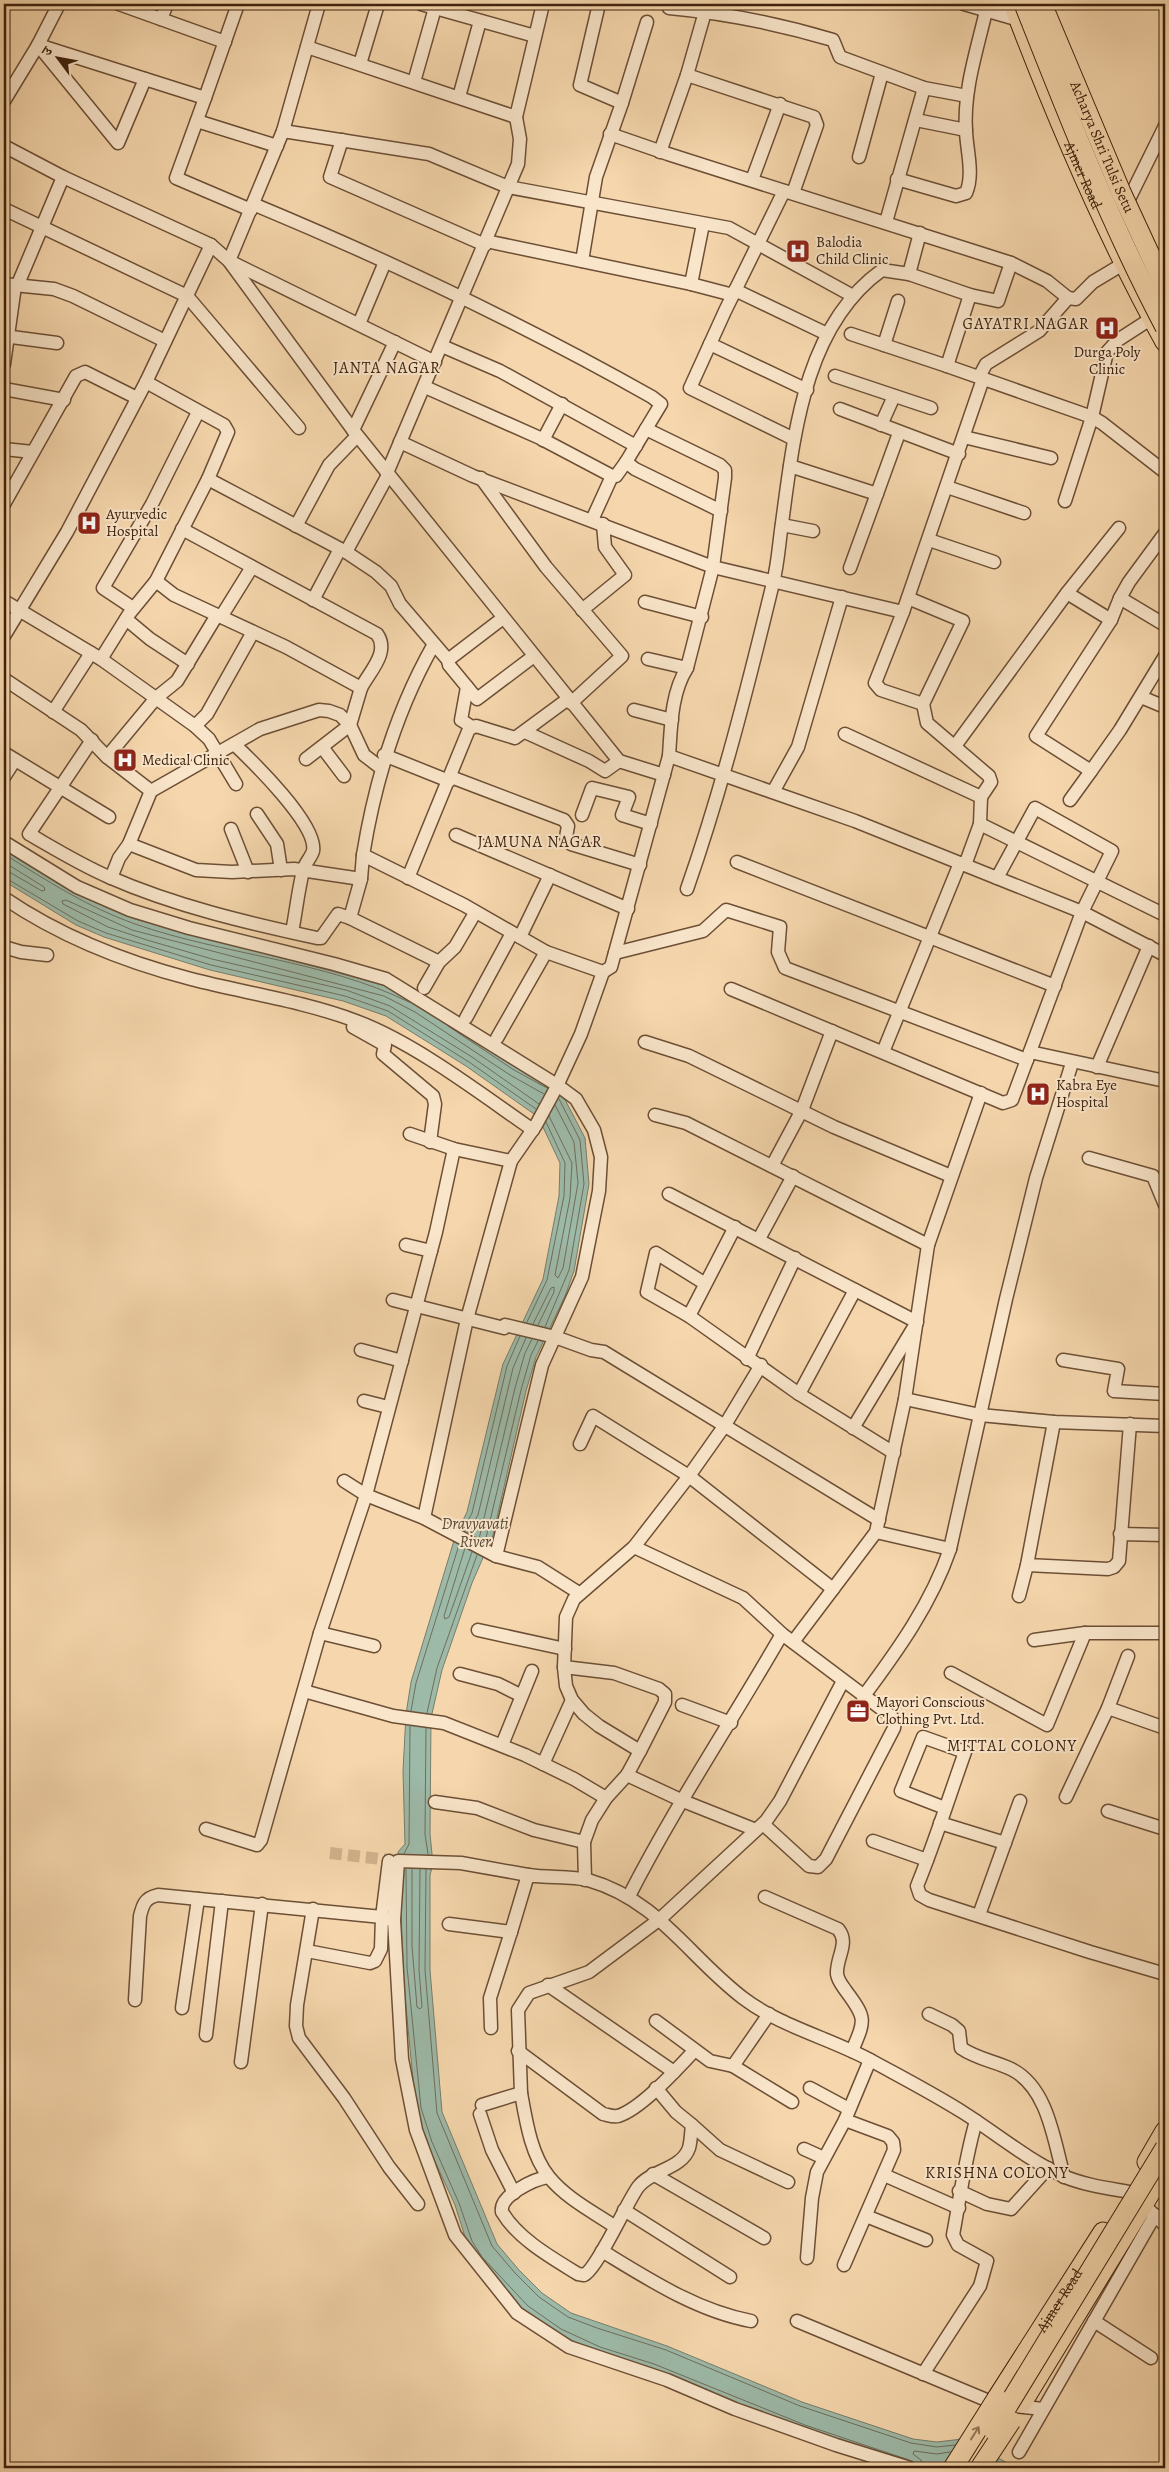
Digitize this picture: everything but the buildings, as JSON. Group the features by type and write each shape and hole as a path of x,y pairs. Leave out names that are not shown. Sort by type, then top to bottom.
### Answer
{"highway":[{"path":"1048,7 1165,274"},
{"name":"Acharya Shri Tulsi Setu","path":"1048,7 1121,192 1165,287"},
{"name":"Acharya Shri Tulsi Setu","path":"1019,9 1159,322"},
{"name":"Ajmer Road","path":"1019,9 1053,107 1123,264 1159,322 1165,342"},
{"name":"Ajmer Road","path":"953,2468 1129,2192 1165,2131"},
{"path":"969,2468 1165,2148"},
{"name":"Ajmer Road","path":"980,2468 1149,2210 1165,2169"}],"street":[{"path":"4,101 38,45 59,4"},
{"path":"119,4 225,42"},
{"path":"161,19 167,4"},
{"path":"238,4 198,120 180,161 176,178 338,239 463,298 577,355 652,397 661,404 626,462 616,476 612,476 543,440 425,387"},
{"path":"228,261 283,131 319,4"},
{"path":"360,64 378,4"},
{"path":"421,4 535,36"},
{"path":"313,600 387,474 518,164 520,139 516,117 543,4"},
{"path":"599,4 580,85 622,103"},
{"path":"964,4 986,10 1048,7"},
{"path":"414,82 435,8"},
{"path":"669,8 706,8 792,28 833,40 840,57 924,88 967,96"},
{"path":"660,152 687,75 706,8"},
{"path":"896,179 956,196 964,195 970,180 966,130 967,96 986,10"},
{"path":"458,97 480,21"},
{"path":"582,261 596,177 622,103 647,22"},
{"path":"38,45 205,98"},
{"path":"38,45 118,143 145,79"},
{"path":"307,47 516,117"},
{"path":"860,157 882,73"},
{"path":"687,75 808,114 814,117 817,125 789,192 758,245 734,292 690,388 794,439"},
{"path":"886,222 896,179 916,120 924,88"},
{"path":"752,180 780,104"},
{"path":"198,120 277,146"},
{"path":"916,120 966,130"},
{"path":"1130,197 1165,126"},
{"path":"283,131 429,154 508,187 729,228 853,296"},
{"path":"610,134 660,152 1011,263 1046,281 1068,298 1076,299 1093,282 1123,264"},
{"path":"342,140 330,177 485,243 734,292 827,334"},
{"path":"4,146 63,177 211,245 228,261 387,474 619,761 664,775"},
{"path":"4,364 12,285 63,177"},
{"path":"4,209 40,227 65,236 187,296 300,428"},
{"path":"691,284 703,224"},
{"path":"909,274 920,233"},
{"path":"4,636 67,532 146,382 211,245"},
{"path":"228,261 435,362"},
{"path":"359,324 385,262"},
{"path":"687,890 713,815 774,580 794,439 807,390 827,334 846,302 865,282 882,270 909,274 970,295 998,301 1011,263"},
{"path":"12,285 54,289 73,296 166,341"},
{"path":"947,366 970,295"},
{"path":"923,704 881,690 875,683 903,612 959,454 986,364 1039,331 1068,298"},
{"path":"884,345 898,301"},
{"path":"1065,501 1092,418 1107,352 1118,340 1159,322"},
{"path":"851,334 947,366 1102,422 1165,472"},
{"path":"6,336 57,343"},
{"path":"296,526 329,465 355,433 395,342"},
{"path":"710,344 807,390"},
{"path":"442,346 500,371 636,446"},
{"path":"4,504 76,376 84,372 137,398"},
{"path":"835,376 931,408"},
{"path":"53,712 156,581 208,479 228,432 224,425 146,382"},
{"path":"4,389 64,400"},
{"path":"881,426 894,396"},
{"path":"543,440 562,404"},
{"path":"840,409 959,454"},
{"path":"188,664 162,648 103,588 152,504 198,412"},
{"path":"424,1518 467,1318 511,1161 535,1128 556,1087 581,1034 604,972 610,967 615,953 670,756 672,720 680,680 687,668 702,617 713,567 725,478 723,467 646,429"},
{"path":"850,568 899,432"},
{"path":"964,437 1051,458"},
{"path":"400,442 481,478 713,567 903,612"},
{"path":"4,449 33,452"},
{"path":"626,462 635,469 721,511"},
{"path":"790,466 877,494"},
{"path":"582,610 624,575 605,548 596,521 612,476"},
{"path":"468,687 461,720 472,727 476,726 515,738 570,701 622,656 546,567 481,478"},
{"path":"208,479 343,551 376,572 391,586 400,604 448,660 449,665 477,699 534,656"},
{"path":"947,487 1024,513"},
{"path":"782,525 813,531"},
{"path":"956,746 1067,593 1119,528"},
{"path":"182,529 376,634 382,642 382,652 360,688 350,725 306,759"},
{"path":"1091,771 1036,736 1111,620 1129,582 1165,533"},
{"path":"929,540 994,562"},
{"path":"107,757 156,698 177,681 252,567"},
{"path":"156,581 174,595 286,647 360,688"},
{"path":"1067,593 1111,620"},
{"path":"772,792 798,747 842,597"},
{"path":"883,1052 929,939 980,824 981,797 991,782 989,776 927,723 923,704 963,621 908,598"},
{"path":"1120,598 1165,625"},
{"path":"4,601 96,656 196,726 208,739 236,784"},
{"path":"645,602 702,617"},
{"path":"448,660 503,618"},
{"path":"196,726 207,714 253,632"},
{"path":"350,918 360,879 363,855 383,761 420,669 434,644"},
{"path":"1070,800 1141,697 1165,656"},
{"path":"648,659 687,668"},
{"path":"6,686 53,712 92,740 107,757 151,791"},
{"path":"1141,697 1165,707"},
{"path":"111,878 119,858 129,844 151,791 260,729 319,710 330,711 340,715 350,725 364,756 450,779 564,820 568,826 566,837 571,844 640,865"},
{"path":"634,710 672,720"},
{"path":"408,878 472,727"},
{"path":"524,732 590,761 605,771 619,761"},
{"path":"845,734 981,797"},
{"path":"92,740 29,834 81,864 111,878 172,899 292,932 321,938 336,916 350,918 439,962"},
{"path":"234,744 274,784 295,811 312,840 313,851 303,869 292,932"},
{"path":"322,747 344,776"},
{"path":"670,756 855,821 963,864 1082,912 1165,955"},
{"path":"4,777 9,757 109,817"},
{"path":"582,815 592,788 629,797 622,815 651,824"},
{"path":"731,989 1003,1103 1012,1100 1082,912 1112,851 1035,808 997,878"},
{"path":"257,814 277,844 281,870"},
{"path":"980,824 1018,841 1165,915"},
{"path":"231,828 248,872"},
{"path":"456,835 628,909"},
{"path":"4,842 77,887 130,910 386,979 402,987 576,1099 597,1139 602,1165 599,1191 582,1277 542,1365 496,1556"},
{"path":"129,844 196,870 248,872 303,869 360,879"},
{"path":"363,855 464,905 546,952 604,972"},
{"path":"737,862 929,939 1055,986"},
{"path":"466,1018 550,875"},
{"path":"4,898 35,918 93,947 189,979 330,1012 382,1031 535,1128"},
{"path":"615,953 703,931 726,910 780,927 778,952 785,968 1029,1056 1165,1081"},
{"path":"424,988 439,962 455,947 475,913"},
{"path":"1096,1068 1149,946"},
{"path":"4,947 20,952 48,955"},
{"path":"497,1038 546,952"},
{"path":"353,1027 385,1045 382,1054 433,1096 435,1104 430,1142"},
{"path":"772,1166 802,1110 832,1031"},
{"path":"645,1042 689,1056 834,1127 951,1176"},
{"path":"863,1697 900,1647 923,1611 942,1574 950,1549 1036,1178 1072,1063"},
{"path":"793,1642 878,1526 905,1399 928,1244 981,1093"},
{"path":"655,1115 686,1123 928,1244"},
{"path":"410,1134 454,1149 511,1161"},
{"path":"206,1829 257,1845 261,1840 320,1633 366,1495 430,1251 454,1149"},
{"path":"1089,1158 1153,1176 1165,1205"},
{"path":"759,1239 793,1176"},
{"path":"670,1194 917,1322"},
{"path":"689,1316 704,1283 735,1227"},
{"path":"406,1245 430,1251"},
{"path":"704,1283 656,1253 647,1292 689,1316 747,1359 761,1365 799,1394 894,1453"},
{"path":"747,1359 795,1258"},
{"path":"799,1394 855,1290"},
{"path":"392,1300 555,1337 590,1350 604,1352 725,1425 878,1526 912,1542 950,1549"},
{"path":"853,1428 917,1322"},
{"path":"360,1350 402,1361"},
{"path":"1063,1360 1118,1369 1114,1391 1165,1394"},
{"path":"640,1751 599,1726 584,1714 572,1700 566,1686 564,1667 566,1617 574,1599 579,1593 634,1547 690,1476 725,1425 761,1365"},
{"path":"905,1399 980,1415 1054,1422 1165,1426"},
{"path":"364,1401 388,1408"},
{"path":"580,1444 593,1416 690,1476 833,1589"},
{"path":"1019,1596 1027,1565 1054,1422"},
{"path":"1027,1565 1108,1569 1114,1567 1118,1561 1130,1424"},
{"path":"344,1482 366,1495 424,1518 496,1556 538,1567 579,1593"},
{"path":"1120,1534 1165,1535"},
{"path":"627,1775 683,1801 759,1827 809,1866 818,1867 826,1859 894,1728 895,1721 891,1716 863,1697 782,1634 743,1598 634,1547"},
{"path":"478,1630 564,1649"},
{"path":"320,1633 374,1646"},
{"path":"1034,1640 1085,1633 1165,1633"},
{"path":"951,1673 1047,1725 1085,1633"},
{"path":"628,1896 782,1634"},
{"path":"1066,1797 1108,1708 1128,1656"},
{"path":"564,1667 614,1674 659,1689 664,1694 665,1702 627,1775 606,1798 592,1820 584,1842 585,1880"},
{"path":"502,1745 520,1695 532,1671"},
{"path":"460,1674 498,1684 520,1695"},
{"path":"614,2226 562,2190 548,2177 541,2164 527,2128 521,2093 518,2010 529,1993 548,1985 566,1982 589,1972 660,1919 759,1827 780,1801 843,1681"},
{"path":"304,1691 393,1716 444,1723 502,1745 543,1764 606,1798"},
{"path":"543,1764 572,1700"},
{"path":"682,1705 731,1723"},
{"path":"1108,1708 1165,1728"},
{"path":"945,1808 901,1791 923,1737 965,1752 927,1860 917,1886 920,1894 929,1900 1165,1974"},
{"path":"979,1915 1020,1801"},
{"path":"435,1802 478,1808 534,1830 584,1842"},
{"path":"1108,1811 1165,1829"},
{"path":"940,1823 1005,1843"},
{"path":"873,1841 927,1860"},
{"path":"307,1951 370,1963 375,1961 381,1949 388,1919 393,1861 437,1861 528,1875 585,1880 628,1896 660,1919 723,1981 743,1998 769,2014 870,2060 976,2121 1064,2177 1086,2184 1129,2192"},
{"path":"491,2028 490,1998 528,1875"},
{"path":"135,2000 140,1916 144,1903 150,1897 158,1895 262,1904 388,1919"},
{"path":"765,1898 838,1929 843,1935 843,1944 838,1962 839,1982 859,2008 863,2019 852,2051"},
{"path":"182,2008 198,1899"},
{"path":"206,2035 222,1901"},
{"path":"241,2062 262,1904"},
{"path":"313,1909 297,2005 296,2026 299,2038 344,2098 389,2167 418,2204"},
{"path":"388,1919 402,2059 416,2130 455,2235 517,2313 569,2347 667,2380 735,2409 836,2445 910,2468"},
{"path":"449,1924 511,1932"},
{"path":"548,1985 674,2072"},
{"path":"733,2066 769,2014"},
{"path":"930,2014 952,2025 959,2031 962,2048 971,2056 1011,2069 1026,2079 1038,2096 1049,2122 1064,2177"},
{"path":"656,2021 710,2061 733,2066 792,2102"},
{"path":"518,2051 603,2114 616,2117 631,2110 674,2072 694,2051"},
{"path":"807,2258 812,2198 817,2172 847,2114 870,2060"},
{"path":"656,2088 676,2112 720,2150 788,2182"},
{"path":"810,2088 847,2114 888,2136 893,2142 894,2150 884,2175 844,2264"},
{"path":"514,2193 492,2150 481,2110 521,2093"},
{"path":"923,2374 980,2286 987,2262 958,2245 953,2235 959,2208 959,2191 966,2156 976,2121"},
{"path":"548,2177 536,2179 514,2193 504,2201 501,2207 502,2212 525,2238 578,2274 584,2275 589,2273 614,2226 640,2185 654,2174 682,2160 689,2149 692,2125"},
{"path":"804,2149 824,2158"},
{"path":"959,2191 988,2204 1012,2209 1048,2168"},
{"path":"654,2174 764,2238"},
{"path":"884,2175 959,2208"},
{"path":"624,2210 730,2277"},
{"path":"1019,2452 1094,2321 1149,2210 1165,2225"},
{"path":"866,2216 926,2240"},
{"path":"602,2251 673,2292 736,2318 751,2321"},
{"path":"797,2321 996,2404 1043,2409"},
{"path":"1094,2321 1151,2358"}],"water":[{"name":"Dravyavati River","path":"4,848 68,888 135,919 388,986 560,1090 585,1138 589,1184 574,1271 565,1296 536,1357 526,1391 493,1535 472,1583 442,1670 431,1718 430,1834 433,1864 430,1875 430,1970 442,2112 497,2244 542,2293 571,2313 667,2346 802,2402 913,2439 937,2442 962,2439 1017,2468 917,2468 743,2406 652,2368 598,2352 558,2334 524,2310 503,2288 467,2243 455,2205 427,2144 416,2109 402,1967 401,1870 398,1852 405,1844 403,1771 406,1714 411,1682 456,1534 467,1512 503,1364 543,1279 559,1196 560,1163 542,1125 534,1114 466,1066 386,1016 343,1001 210,970 104,937 76,925 4,881"}],"tunnel":[{"path":"330,1853 398,1861"}],"railway":[{"path":"1030,4 1098,168 1165,315"}],"place":[{"name":"Balodia Child Clinic","path":"798,251"},
{"name":"Durga Poly Clinic","path":"1107,328"},
{"name":"Ayurvedic Hospital","path":"89,523"},
{"name":"Medical Clinic","path":"125,760"},
{"name":"Kabra Eye Hospital","path":"1038,1094"},
{"name":"Mayori Conscious Clothing Pvt. Ltd.","path":"858,1711"}],"district":[{"name":"GAYATRI NAGAR","path":"1026,323"},
{"name":"JANTA NAGAR","path":"387,367"},
{"name":"JAMUNA NAGAR","path":"540,841"},
{"name":"MITTAL COLONY","path":"1012,1745"},
{"name":"KRISHNA COLONY","path":"997,2172"}]}
